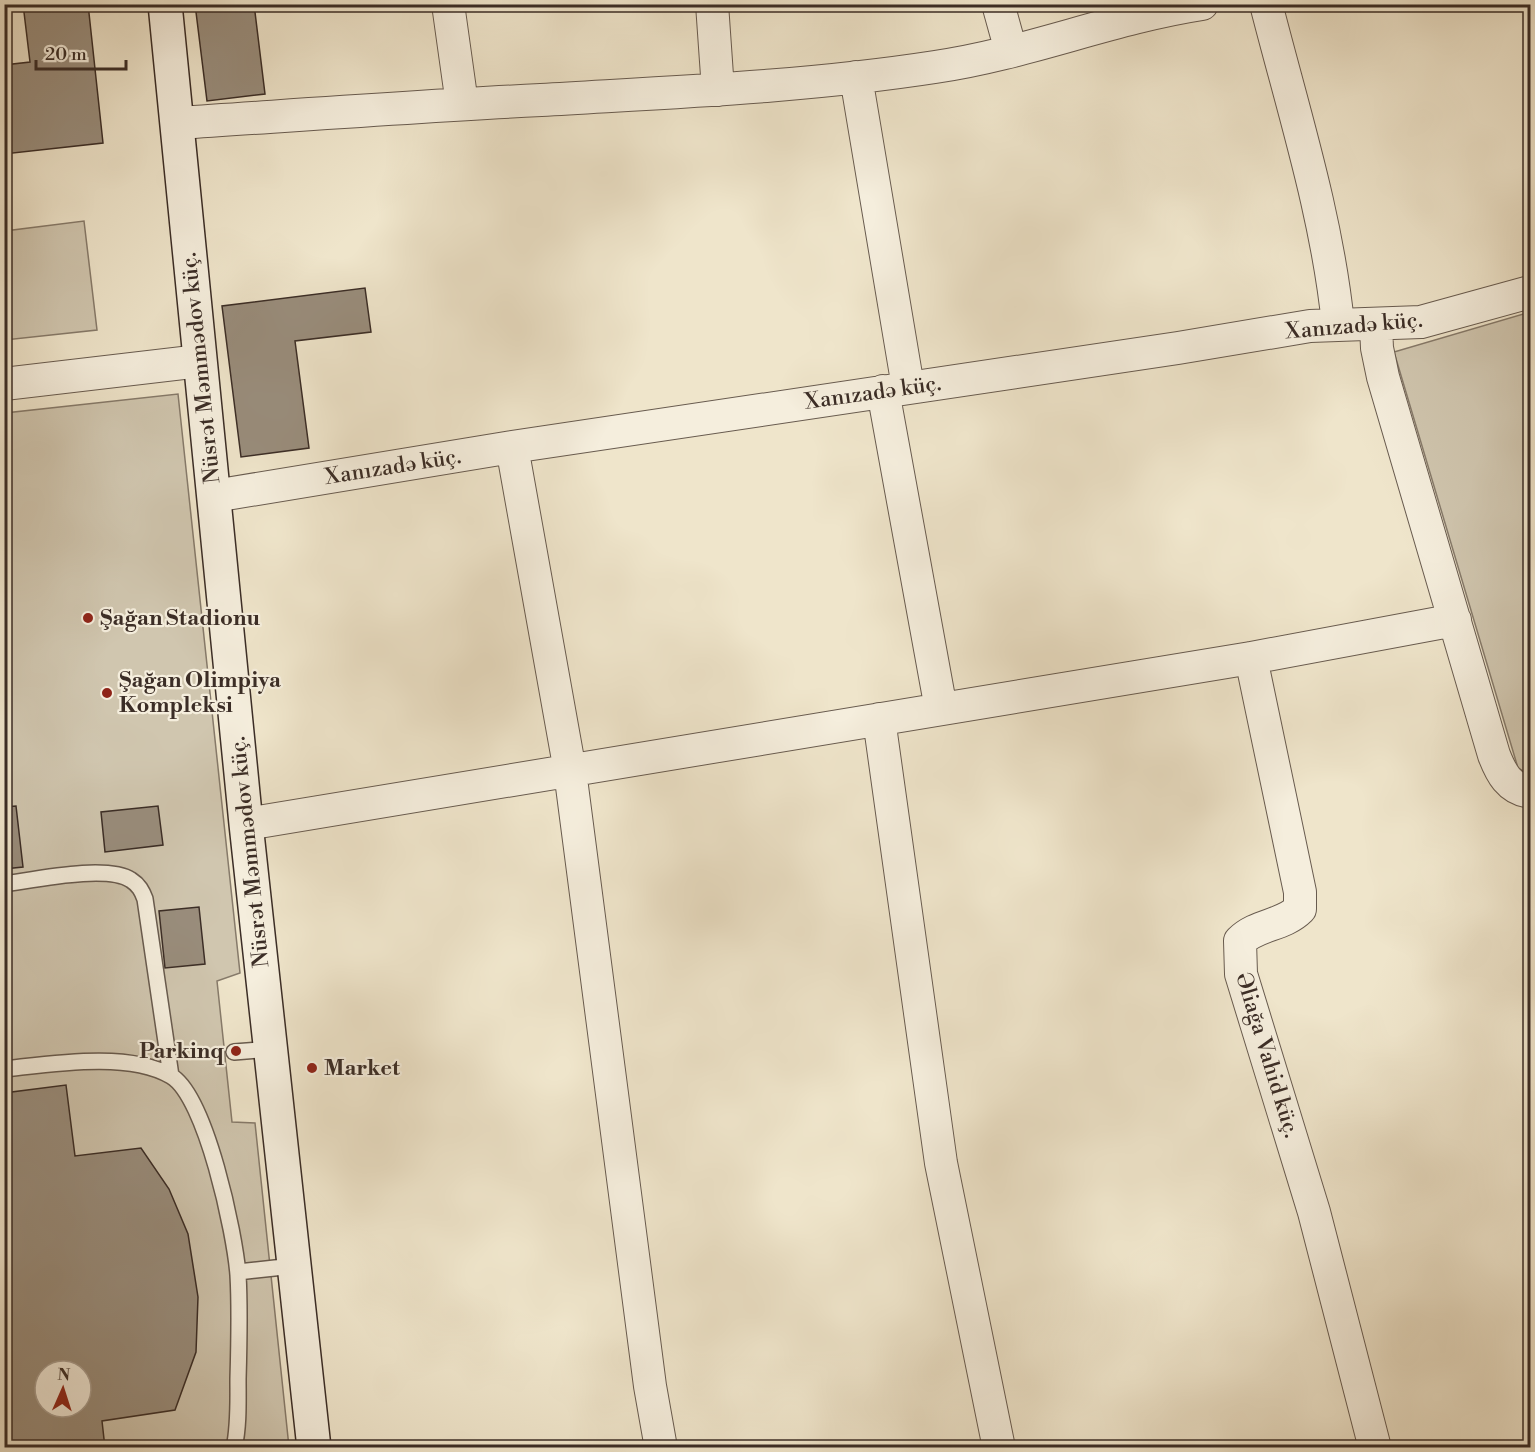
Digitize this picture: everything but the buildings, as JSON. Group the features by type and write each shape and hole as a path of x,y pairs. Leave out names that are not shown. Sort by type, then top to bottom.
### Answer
{"street":[{"name":"Nüsrət Məmmədov küç.","path":"165,4 179,123 246,824 314,1448"},
{"path":"448,4 462,104"},
{"path":"712,4 718,90"},
{"path":"998,4 1011,51"},
{"path":"179,123 718,90 856,78 937,67 1011,51 1096,26 1162,10 1202,4"},
{"path":"1266,4 1333,271 1338,324"},
{"path":"856,78 896,389 941,709"},
{"name":"Xanızadə küç.","path":"214,496 512,447 1178,348 1310,326 1338,324 1376,326 1421,322 1530,292"},
{"path":"1376,326 1383,377 1500,770 1508,782 1520,790 1530,792"},
{"path":"4,384 200,361"},
{"path":"512,447 570,771 650,1386 661,1448"},
{"path":"246,824 1251,658 1455,620"},
{"name":"Əliağa Vahid küç.","path":"1251,658 1300,892 1300,909 1292,917 1249,932 1240,941 1241,974 1314,1212 1374,1448"},
{"path":"879,719 941,1163 999,1448"}],"lane":[{"path":"4,884 112,873 130,879 140,887 145,899 171,1076"},
{"path":"234,1052 270,1049"},
{"path":"4,1069 91,1062 117,1063 147,1067 171,1076 188,1092 205,1131 230,1227 238,1272 238,1384 234,1448"},
{"path":"238,1272 293,1266"}],"shaded area":[{"path":"84,221 97,330 5,340 5,231"},
{"path":"1530,312 1530,775 1518,768 1394,352"},
{"name":"Şağan Olimpiya Kompleksi","path":"178,394 240,973 217,981 232,1122 255,1123 289,1447 5,1447 5,413"}],"place":[{"name":"Şağan Stadionu","path":"88,618"},
{"name":"Şağan Olimpiya Kompleksi","path":"107,693"},
{"name":"Parkinq","path":"236,1051"},
{"name":"Market","path":"312,1068"}]}
